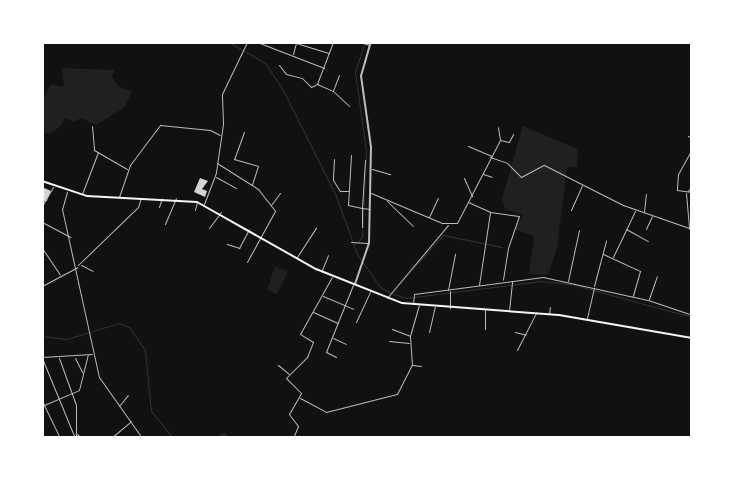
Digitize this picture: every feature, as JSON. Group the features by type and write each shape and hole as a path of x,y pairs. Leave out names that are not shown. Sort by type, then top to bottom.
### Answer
{"main road":[{"path":"42,181 67,192 82,195 119,198 176,198 204,204 221,212 321,272 387,298 419,306 549,314 692,338"}],"street":[{"path":"204,204 215,176 224,124 222,94 236,73 243,50 248,42"},
{"path":"279,65 286,74 302,78 311,87 318,84 333,42"},
{"path":"336,357 326,352 354,284 364,265 369,243 372,169 361,76 369,44 360,42"},
{"path":"258,43 292,54 324,68"},
{"path":"292,54 296,43 329,54"},
{"path":"333,91 339,75"},
{"path":"318,84 333,91 349,106"},
{"path":"119,198 128,170 160,125 210,130 220,135"},
{"path":"82,195 98,152 92,126"},
{"path":"371,193 448,224 457,223 500,140 498,127"},
{"path":"244,132 234,159 258,166 252,185"},
{"path":"500,140 509,142 513,134"},
{"path":"688,136 692,138"},
{"path":"468,146 507,164 521,177 541,164 635,210 690,229 687,192 692,185"},
{"path":"692,148 677,179 676,190 692,192"},
{"path":"98,152 128,170"},
{"path":"351,155 349,206 371,209"},
{"path":"334,159 333,180 340,191 349,191"},
{"path":"362,227 365,160"},
{"path":"217,163 252,185 275,211 260,235 247,262"},
{"path":"372,169 390,174"},
{"path":"483,174 492,177"},
{"path":"215,176 236,188"},
{"path":"464,178 472,196"},
{"path":"571,210 582,184"},
{"path":"42,206 53,187"},
{"path":"67,192 62,209 77,266 89,336 102,385 142,438"},
{"path":"271,206 280,193"},
{"path":"644,212 646,194"},
{"path":"42,286 81,265 141,198"},
{"path":"159,207 162,198"},
{"path":"165,224 176,198"},
{"path":"429,217 438,198"},
{"path":"387,200 413,226"},
{"path":"195,210 197,202"},
{"path":"468,202 490,212 519,216 508,248 503,281"},
{"path":"613,258 635,210"},
{"path":"209,228 221,212"},
{"path":"479,285 490,212"},
{"path":"646,229 652,215"},
{"path":"42,222 70,237"},
{"path":"387,298 448,224"},
{"path":"296,257 316,228"},
{"path":"626,228 648,241"},
{"path":"227,244 239,248 250,229"},
{"path":"568,281 579,230"},
{"path":"587,319 606,241"},
{"path":"352,242 369,243"},
{"path":"42,248 60,276"},
{"path":"450,308 449,290 455,254"},
{"path":"603,254 640,271 633,297"},
{"path":"321,272 328,255"},
{"path":"81,265 93,271"},
{"path":"332,276 300,334 313,342 307,358 288,374 286,380 300,398 322,411 358,407 376,397 397,394 412,364 410,336 419,306"},
{"path":"648,300 657,276"},
{"path":"413,304 414,296 503,281 568,281 648,300 692,315"},
{"path":"509,311 512,281"},
{"path":"356,322 370,291"},
{"path":"323,296 353,309"},
{"path":"429,332 436,307"},
{"path":"549,314 550,307"},
{"path":"485,310 485,330"},
{"path":"313,312 338,323"},
{"path":"517,350 526,336 536,313"},
{"path":"392,329 410,336"},
{"path":"515,332 526,336"},
{"path":"332,338 346,344"},
{"path":"389,341 410,343"},
{"path":"75,438 42,358 75,357 93,353"},
{"path":"44,405 80,388 88,354"},
{"path":"75,357 83,373"},
{"path":"60,358 73,392 75,438"},
{"path":"412,364 421,366"},
{"path":"278,366 288,374"},
{"path":"118,406 128,395"},
{"path":"293,438 298,426 290,414 300,398"},
{"path":"42,401 60,438"},
{"path":"111,438 130,421"},
{"path":"76,434 82,438"}],"shaded area":[{"path":"62,68 114,70 112,77 119,87 132,91 125,107 96,125 81,118 74,122 64,118 61,126 48,134 43,132 43,101 50,84 64,87"},
{"path":"523,126 578,149 577,167 567,167 557,248 548,275 529,274 534,236 515,230 523,215 505,209 502,198"},
{"path":"275,266 288,272 277,294 267,290"}],"building":[{"path":"200,178 208,181 202,189 207,191 205,197 194,192"},
{"path":"42,187 51,191 46,202 42,200"}],"waterway":[{"path":"229,42 265,63 283,90 336,196 357,254 380,287 406,298 541,281 571,284 692,317"},
{"path":"356,244 362,237 366,151 355,72 365,42"},
{"path":"413,268 443,235 502,247"},
{"path":"396,287 408,273"},
{"path":"42,336 67,339 119,323 129,327 145,350 151,411 173,438"},
{"path":"216,438 224,433 228,438"}]}
